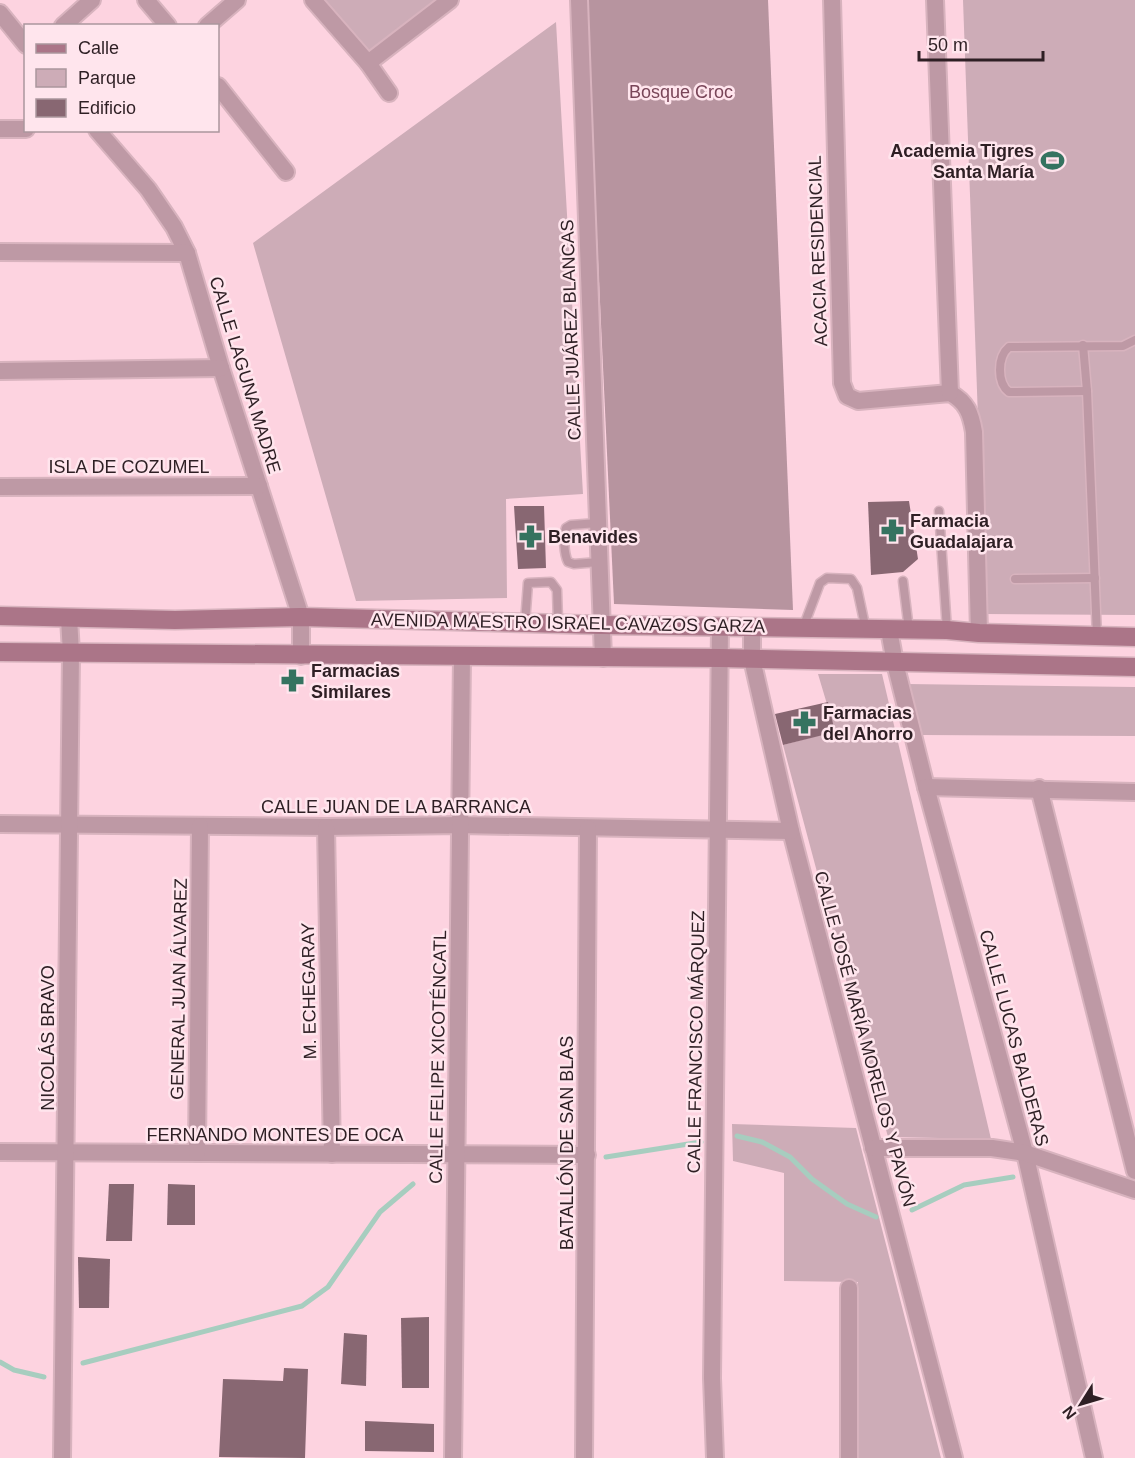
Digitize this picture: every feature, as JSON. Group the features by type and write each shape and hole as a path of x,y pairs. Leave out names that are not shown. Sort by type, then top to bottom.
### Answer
{"main road":[{"name":"AVENIDA MAESTRO ISRAEL CAVAZOS GARZA","path":"0,616 175,620 301,616 602,625 947,630 979,633 1135,637"},
{"name":"AVENIDA MAESTRO ISRAEL CAVAZOS GARZA","path":"0,652 720,658 1135,667"}],"street":[{"path":"65,24 92,0"},
{"path":"146,0 166,24"},
{"path":"209,24 237,0"},
{"path":"313,0 368,63 389,93"},
{"path":"368,63 450,0"},
{"name":"CALLE JUÁREZ BLANCAS","path":"579,0 603,658"},
{"name":"ACACIA RESIDENCIAL","path":"832,0 842,383 847,396 858,401 950,393"},
{"path":"935,0 950,393 960,398 971,414 974,432 979,633"},
{"path":"0,14 24,43"},
{"path":"219,87 286,172"},
{"path":"0,129 24,129"},
{"name":"CALLE LAGUNA MADRE","path":"99,132 148,189 174,227 187,253 220,368 301,616 302,656"},
{"path":"0,252 187,253"},
{"path":"0,370 220,368"},
{"name":"ISLA DE COZUMEL","path":"0,487 259,486"},
{"name":"NICOLÁS BRAVO","path":"62,1458 67,1154 71,653 69,618"},
{"name":"CALLE FRANCISCO MÁRQUEZ","path":"715,1458 712,1366 720,627"},
{"name":"CALLE JOSÉ MARÍA MORELOS Y PAVÓN","path":"752,628 752,659 791,831 954,1458"},
{"name":"CALLE LUCAS BALDERAS","path":"889,630 926,788 1024,1153 1095,1458"},
{"name":"CALLE FELIPE XICOTÉNCATL","path":"453,1458 462,656"},
{"path":"926,788 1040,788 1135,792"},
{"path":"1040,788 1135,1171"},
{"name":"CALLE JUAN DE LA BARRANCA","path":"0,824 326,827 460,825 791,831"},
{"name":"GENERAL JUAN ÁLVAREZ","path":"197,1153 200,826"},
{"name":"M. ECHEGARAY","path":"326,827 332,1154"},
{"name":"BATALLÓN DE SAN BLAS","path":"584,1458 588,828"},
{"path":"873,1148 992,1148 1024,1153 1135,1190"},
{"name":"FERNANDO MONTES DE OCA","path":"0,1152 587,1155"},
{"path":"849,1288 849,1458"}],"lane":[{"path":"1087,391 1009,392 1000,382 1002,354 1009,347 1123,346 1135,339"},
{"path":"1083,345 1097,637"},
{"path":"939,511 947,630"},
{"path":"598,523 570,525 566,528 565,549 568,562 574,564 599,562"},
{"path":"803,629 820,583 827,578 851,579 857,588 866,630"},
{"path":"1015,579 1095,578"},
{"path":"903,581 909,631"},
{"path":"525,623 528,583 551,582 557,590 558,624"}],"green space":[{"path":"323,0 437,0 367,54"},
{"name":"Bosque Croc","path":"586,0 768,0 793,610 614,604"},
{"name":"Academia Tigres Santa María","path":"963,0 1135,0 1135,615 985,614"},
{"path":"556,22 583,494 506,499 507,598 356,601 253,243"},
{"path":"818,674 882,674 991,1139 888,1137 783,745 835,731"},
{"path":"907,684 1135,687 1135,736 922,735"},
{"path":"732,1124 856,1128 941,1458 858,1458 858,1282 784,1281 784,1173 733,1161"}],"building":[{"name":"Farmacia Guadalajara","path":"909,501 918,559 903,572 871,575 868,502"},
{"name":"Benavides","path":"514,506 544,506 546,568 518,569"},
{"name":"Farmacias del Ahorro","path":"828,702 835,732 783,745 775,714"},
{"path":"109,1184 134,1184 132,1241 106,1241"},
{"path":"168,1184 195,1185 195,1225 167,1225"},
{"path":"78,1257 110,1259 109,1308 79,1308"},
{"path":"429,1317 429,1388 402,1388 401,1318"},
{"path":"344,1333 367,1335 366,1386 341,1384"},
{"path":"284,1368 308,1369 305,1458 219,1457 223,1379 283,1381"},
{"path":"365,1421 434,1424 434,1452 365,1451"}],"waterway":[{"path":"737,1136 762,1142 790,1157 812,1179 847,1204 876,1217"},
{"path":"606,1157 701,1142"},
{"path":"912,1210 964,1185 1013,1177"},
{"path":"83,1363 302,1306 328,1287 380,1212 413,1184"},
{"path":"0,1362 14,1370 44,1377"}],"place":[{"name":"Academia Tigres Santa María","path":"1052,161"},
{"name":"Farmacia Guadalajara","path":"892,531"},
{"name":"Benavides","path":"530,537"},
{"name":"Farmacias Similares","path":"293,681"},
{"name":"Farmacias del Ahorro","path":"805,723"}]}
